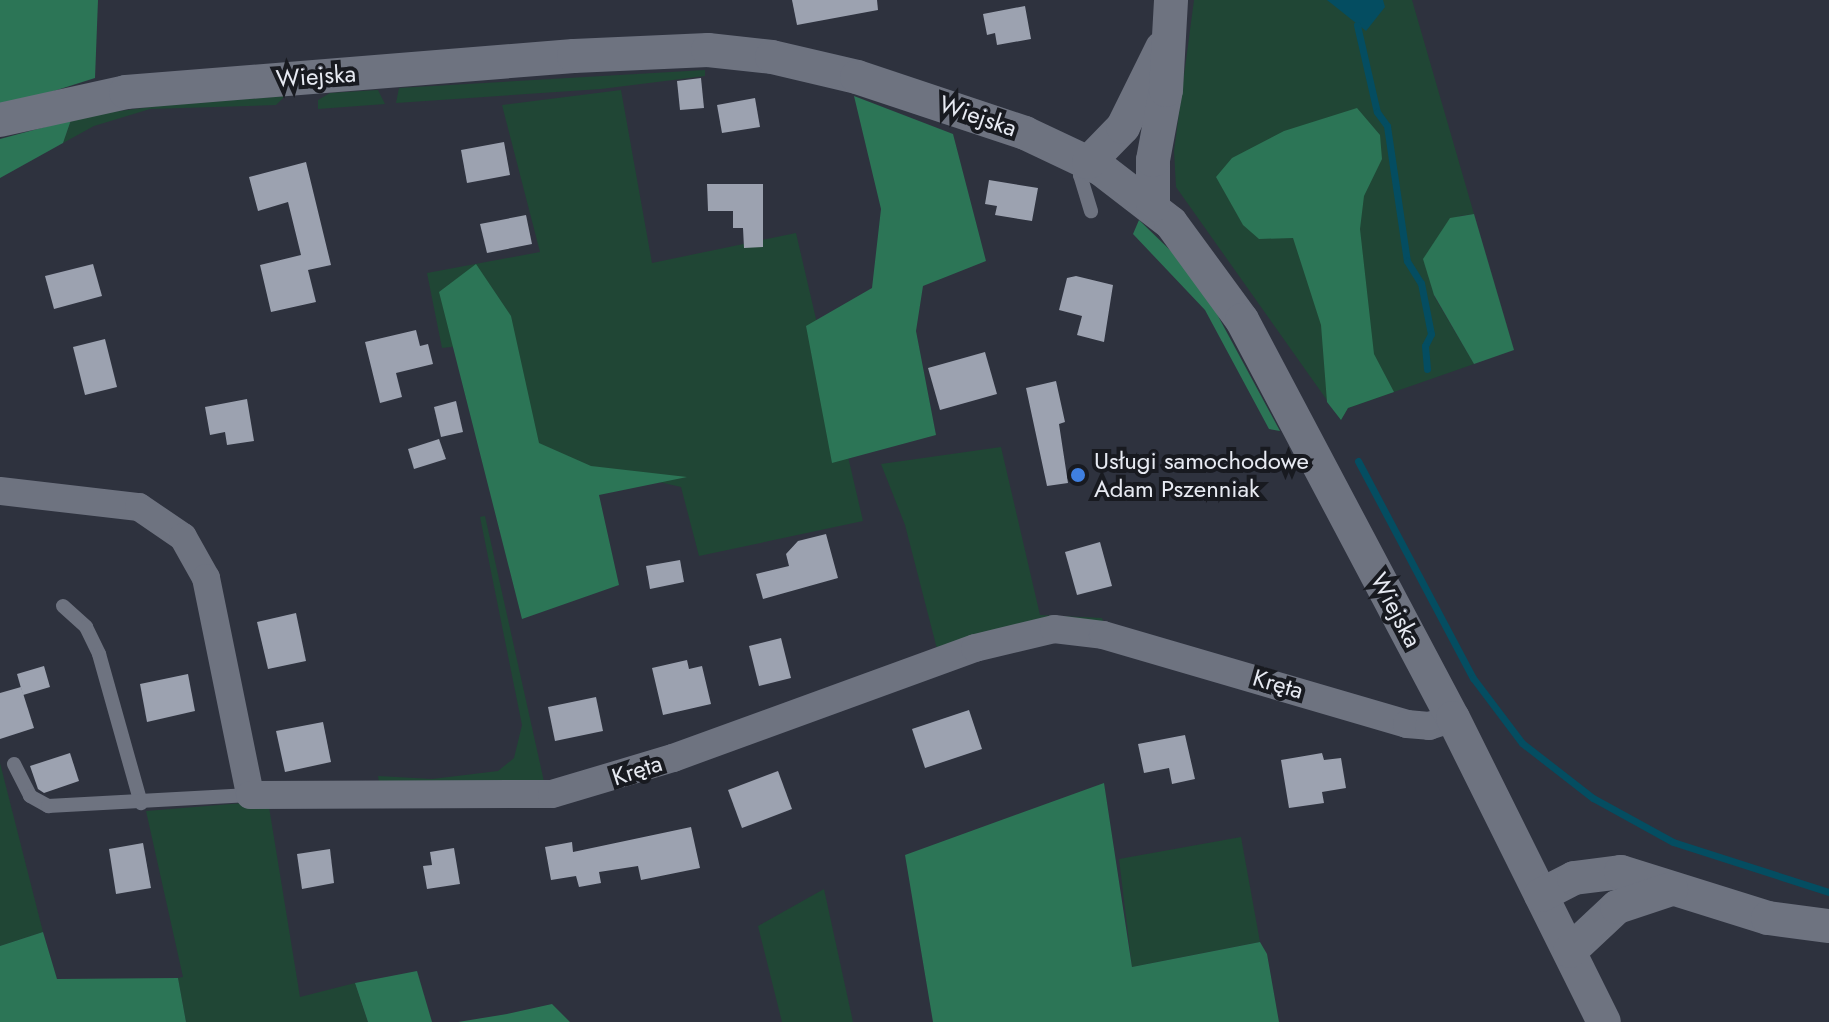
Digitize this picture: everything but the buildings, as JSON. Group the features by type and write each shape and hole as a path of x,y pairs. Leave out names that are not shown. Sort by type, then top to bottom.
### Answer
{"street":[{"path":"1153,205 1153,160 1166,90 1165,44 1171,0"},
{"path":"1089,162 1123,127 1165,44"},
{"name":"Wiejska","path":"0,120 126,92 601,54 708,50 782,58 857,77 1009,127 1089,162 1153,205 1206,264 1242,320 1453,718 1604,1022"},
{"path":"0,491 139,507 183,537 206,578 250,795"},
{"name":"Kręta","path":"250,795 552,794 673,758 975,648 1054,629 1103,635 1407,724 1429,726 1453,718"},
{"path":"1541,895 1574,878 1621,872 1768,918 1829,926"},
{"path":"1570,951 1627,900 1671,889"}],"lane":[{"path":"1089,162 1080,175 1091,211"},
{"path":"63,606 90,634 99,654 141,803"},
{"path":"14,764 30,796 48,806 250,795"}],"green space":[{"path":"0,0 98,0 95,78 0,108"},
{"path":"1194,0 1412,0 1474,214 1459,216 1434,296 1474,364 1348,408 1341,420 1176,187 1174,151"},
{"path":"705,70 705,76 601,89 396,103 399,88"},
{"path":"378,90 385,104 318,109 318,100 330,93"},
{"path":"621,90 652,263 796,233 863,521 699,556 681,487 533,453 503,341 442,348 427,273 540,252 502,105"},
{"path":"285,96 276,105 150,109 94,126 63,143 71,120 97,114"},
{"path":"854,96 953,134 986,261 923,286 916,331 936,435 832,463 806,326 872,288 881,209"},
{"path":"1357,108 1380,135 1382,159 1364,196 1360,229 1374,354 1394,392 1348,408 1341,420 1327,402 1321,325 1293,238 1259,239 1243,225 1216,177 1232,158 1284,131"},
{"path":"71,120 63,143 0,178 0,139"},
{"path":"1474,214 1514,350 1474,364 1434,295 1423,259 1450,218"},
{"path":"1139,220 1172,252 1211,303 1280,431 1269,429 1205,310 1133,234"},
{"path":"476,264 511,316 539,443 591,466 687,477 599,495 619,585 522,619 439,292"},
{"path":"1001,447 1040,615 1102,618 1104,623 886,666 937,649 905,525 881,464"},
{"path":"485,516 545,786 380,788 378,776 432,779 498,771 514,758 522,725 480,517"},
{"path":"0,763 43,932 0,946"},
{"path":"1104,783 1132,967 1260,942 1267,954 1279,1022 933,1022 905,855"},
{"path":"268,801 300,997 355,983 368,1022 186,1022 178,978 183,977 146,811"},
{"path":"1241,837 1260,942 1132,967 1119,859"},
{"path":"824,889 853,1022 782,1022 758,926"},
{"path":"43,932 57,979 178,978 186,1022 0,1022 0,946"},
{"path":"417,971 432,1022 368,1022 355,983"},
{"path":"552,1004 570,1022 458,1022 507,1014"}],"water":[{"path":"1327,0 1383,0 1385,7 1366,31"}],"waterway":[{"path":"1357,25 1377,112 1387,126 1407,261 1421,283 1431,334 1425,346 1427,369"},
{"path":"1358,461 1473,678 1522,743 1593,798 1673,842 1829,892"}],"place":[{"name":"Usługi samochodowe Adam Pszenniak","path":"1078,475"}]}
